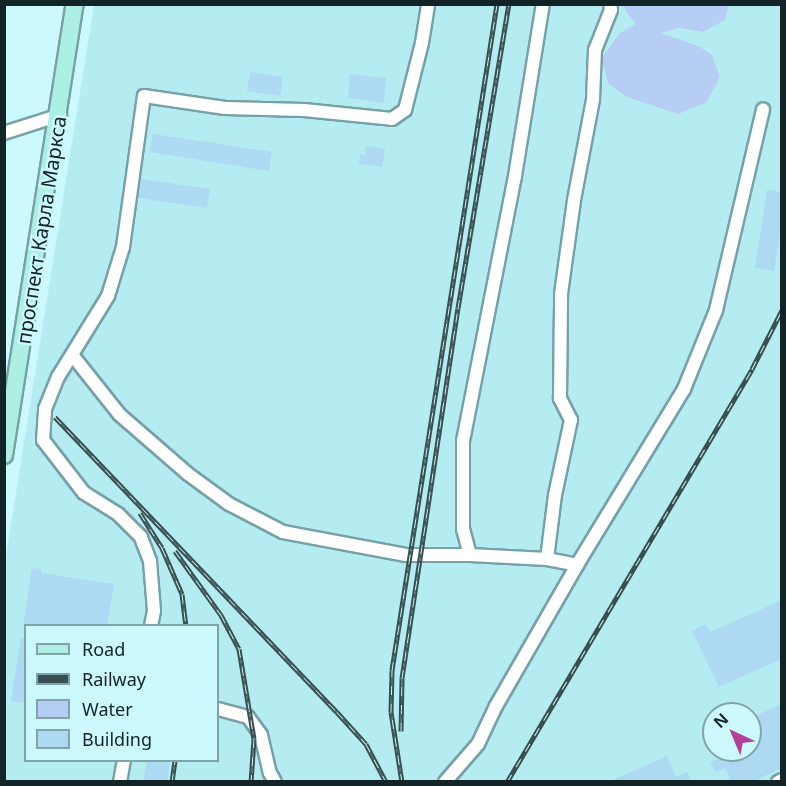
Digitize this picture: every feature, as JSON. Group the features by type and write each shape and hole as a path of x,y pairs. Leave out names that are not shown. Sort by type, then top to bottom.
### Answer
{"main road":[{"name":"проспект Карла Маркса","path":"4,455 11,380 60,115 75,4"}],"lane":[{"path":"151,624 154,611 150,561 141,537 118,514 84,493 43,440 45,409 58,378 74,356 108,296 123,247 144,96 225,108 304,110 392,118 405,110 422,43 428,4"},
{"path":"470,555 464,529 463,441 515,176 543,4"},
{"path":"547,559 555,495 571,420 560,398 561,294 574,200 593,99 595,50 609,6"},
{"path":"445,782 478,744 496,706 684,388 716,310 763,109"},
{"path":"4,133 60,115"},
{"path":"74,356 120,415 180,467 230,504 283,532 406,555 470,555 547,559 578,565"},
{"path":"219,709 248,717 261,735 275,782"},
{"path":"120,782 124,762"}],"shaded area":[{"path":"94,5 781,5 781,781 5,781 4,568"}],"water":[{"path":"624,5 729,5 725,20 703,32 679,28 661,33 700,47 712,55 720,77 707,102 678,114 627,97 608,83 602,58 620,33 636,24"}],"building":[{"path":"250,72 283,77 280,96 247,91"},
{"path":"350,74 386,78 384,103 348,98"},
{"path":"153,134 272,152 269,171 150,152"},
{"path":"366,146 385,149 382,167 359,164 360,154 365,155"},
{"path":"141,179 210,189 207,208 138,198"},
{"path":"767,190 782,192 782,222 774,271 755,268"},
{"path":"32,568 41,569 41,573 114,584 107,624 24,624 23,626"},
{"path":"782,600 782,659 719,687 692,631 706,624 710,632"},
{"path":"21,638 24,638 24,703 11,701"},
{"path":"782,704 782,768 752,782 732,782 725,768 715,772 710,762 762,762 762,713"},
{"path":"667,756 676,777 687,772 691,782 608,782"},
{"path":"147,762 170,762 167,782 143,782"}],"railway":[{"path":"402,782 391,712 392,670 497,4"},
{"path":"401,731 402,678 458,308 509,4"},
{"path":"507,782 752,369 782,310"},
{"path":"55,417 337,712 366,744 386,782"},
{"path":"140,513 162,548 182,594 186,624"},
{"path":"175,551 221,615 239,649 254,739 251,782"},
{"path":"172,782 175,762"}]}
